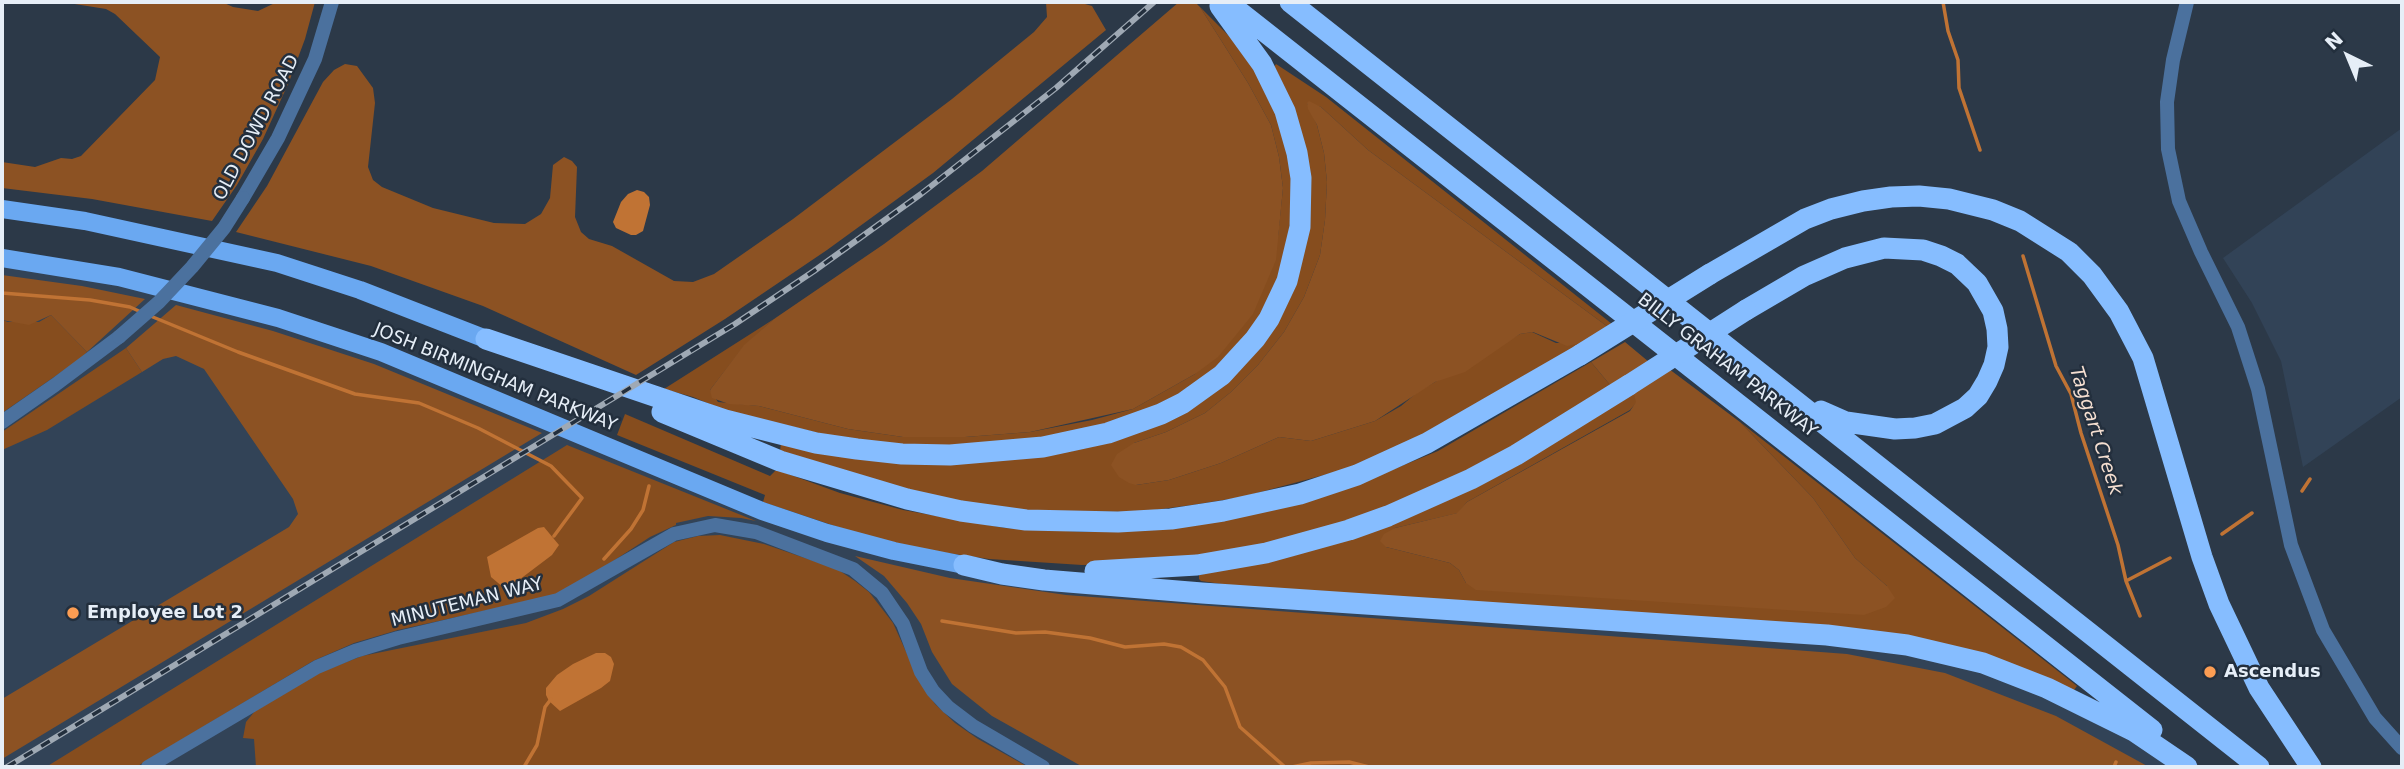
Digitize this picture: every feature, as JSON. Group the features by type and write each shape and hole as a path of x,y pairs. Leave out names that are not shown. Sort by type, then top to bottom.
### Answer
{"highway":[{"path":"486,339 725,420 816,443 902,454 950,455 1043,447 1108,433 1161,414 1184,403 1222,375 1255,339 1269,319 1287,281 1300,227 1301,178 1285,111 1262,64 1216,2"},
{"name":"BILLY GRAHAM PARKWAY","path":"1227,2 2199,767"},
{"name":"BILLY GRAHAM PARKWAY","path":"1290,2 2259,767"},
{"path":"486,339 780,461 843,482 961,511 1065,522 1171,519 1236,509 1300,494 1357,475 1427,443 1580,355 1805,219 1831,209 1891,197 1949,199 1993,210 2045,235 2068,252 2102,287 2127,326 2143,358 2202,557 2219,604 2259,688 2311,767"},
{"path":"964,565 1079,572 1173,568 1224,561 1306,543 1388,516 1471,479 1527,448 1804,275 1854,254 1884,248 1914,249 1941,256 1967,272 1986,295 1997,329 1998,347 1994,365 1978,396 1954,416 1925,426 1895,429 1846,422 1793,398"},
{"path":"964,565 1044,580 1202,593 1692,624 1827,635 1897,644 1973,661 2047,688 2134,731 2187,767"}],"main road":[{"name":"JOSH BIRMINGHAM PARKWAY","path":"2,209 85,221 277,263 360,290 486,339"},
{"name":"JOSH BIRMINGHAM PARKWAY","path":"2,258 119,277 278,318 381,352 762,511 881,547 964,565"}],"street":[{"name":"OLD DOWD ROAD","path":"2,422 119,337 159,302 224,228 278,138 315,59 332,2"},
{"path":"2187,2 2172,60 2167,102 2168,149 2179,201 2238,327 2258,389 2291,545 2323,630 2375,718 2402,748"},
{"name":"MINUTEMAN WAY","path":"148,767 317,667 355,651 398,638 558,600 664,538 694,528 715,525 756,532 853,569 882,593 902,624 921,672 933,691 948,707 973,726 1043,767"}],"shaded area":[{"path":"62,2 222,2 233,7 258,11 277,2 315,2 289,82 263,139 237,185 212,221 92,199 2,188 2,162 35,167 61,158 81,156 155,80 160,57 115,14 106,9"},
{"path":"1046,2 1078,2 1092,6 1106,30 933,173 827,250 636,375 483,306 371,266 236,232 267,186 323,82 334,70 345,64 357,66 373,88 375,103 368,167 373,180 382,187 433,208 494,223 525,224 541,214 550,198 553,165 564,157 577,167 575,217 581,232 589,239 612,246 674,281 693,282 714,274 793,219 952,99 1034,32 1047,17"},
{"path":"1179,2 1195,2 1200,7 1248,83 1271,125 1283,188 1276,260 1253,314 1218,357 1195,374 1133,409 1030,432 965,437 903,437 848,429 759,406 729,404 712,398 710,390 744,345 774,319 884,244 982,171"},
{"path":"1200,7 1234,41 1254,66 1283,125 1294,192 1285,263 1259,320 1218,368 1164,404 1079,432 975,447 855,442 724,410 664,389 774,319 744,346 710,390 718,402 759,406 848,429 903,437 965,437 1030,432 1092,420 1133,409 1195,374 1278,236 1283,188 1271,125"},
{"path":"1276,64 1326,97 1612,324 1608,327 1368,150 1321,107 1307,103 1317,125 1327,182 1320,255 1304,297 1284,332 1258,365 1231,392 1205,413 1166,432 1134,443 1136,485 1169,480 1221,463 1279,437 1311,441 1375,421 1401,406 1419,391 1520,334 1532,332 1556,343 1581,343 1457,420 1350,468 1242,497 1192,505 1139,512 1027,511 920,495 780,452 781,442 1043,454 1230,376 1305,237 1273,69"},
{"path":"1309,101 1321,107 1368,150 1608,327 1581,343 1567,346 1533,332 1520,334 1465,372 1435,382 1375,421 1311,441 1279,437 1221,463 1169,480 1136,485 1129,483 1119,477 1111,465 1117,454 1134,443 1166,432 1205,413 1231,392 1258,365 1284,332 1304,297 1320,255 1327,182 1324,153 1317,125 1308,109"},
{"path":"2402,128 2402,397 2303,467 2281,361 2252,303 2223,258"},
{"path":"637,190 649,197 650,205 643,231 631,235 616,228 613,222 621,202 628,194"},
{"path":"2,258 278,318 762,511 964,565 1666,622 1983,663 2187,767 2,767"},
{"path":"2,275 82,286 145,299 87,352 51,315 29,325 2,320"},
{"path":"176,305 273,331 374,364 542,433 2,759 2,699 289,527 298,514 293,499 204,369 176,356 163,359 142,372 126,348"},
{"path":"51,315 87,352 2,413 2,320 39,322"},
{"path":"1625,342 1649,362 1611,386 1591,362"},
{"path":"126,348 142,372 47,430 2,450 2,432"},
{"path":"1591,362 1611,386 1512,448 1382,511 1257,547 1130,564 1082,565 989,559 926,550 856,533 763,502 765,495 617,435 625,414 770,476 775,471 780,471 840,493 903,510 1005,528 1119,531 1353,486 1438,451"},
{"path":"1669,369 1740,422 1813,498 1855,558 1887,586 1895,598 1886,607 1864,615 1476,590 1466,583 1459,570 1450,563 1386,547 1380,541 1384,534 1395,528 1457,513 1467,502 1630,411 1636,402 1633,392"},
{"path":"1633,392 1637,402 1630,410 1467,502 1458,513 1395,528 1386,547 1450,563 1459,570 1466,583 1887,586 1855,558 1813,498 1740,422 2077,686 2072,693 1985,657 1242,587 1199,579 1199,575 1309,550"},
{"path":"567,445 756,521 708,516 676,523 556,595 398,630 354,643 313,661 136,767 46,767"},
{"path":"544,527 559,545 552,555 511,586 504,588 491,577 487,557"},
{"path":"720,535 764,544 837,569 855,581 869,592 893,623 918,678 935,704 955,723 978,739 1028,767 256,767 254,739 243,738 246,722 255,711 321,672 362,656 526,623 589,596 674,542 698,536"},
{"path":"855,556 950,578 1066,595 1847,654 1945,673 2056,716 2149,767 1083,767 992,716 952,684 907,603 884,576"},
{"path":"596,653 605,653 611,657 614,664 610,681 560,711 549,701 546,688 557,675"}],"waterway":[{"name":"Taggart Creek","path":"1943,2 1948,31 1958,60 1959,88 1980,150"},
{"name":"Taggart Creek","path":"2023,256 2056,366 2071,394 2118,545 2126,581 2140,616"},
{"path":"2,293 90,300 130,307 141,312"},
{"path":"148,315 238,352 355,394 419,403 478,428 551,466 582,498 554,536"},
{"path":"2302,491 2310,479"},
{"path":"604,559 631,529 643,510 649,486"},
{"path":"2222,534 2252,513"},
{"path":"2126,581 2170,558"},
{"path":"942,621 1016,633 1045,632 1090,638 1125,647 1164,644 1181,647 1203,660 1225,687 1240,727 1285,767"},
{"path":"524,767 537,745 545,707 551,699"},
{"path":"1292,767 1311,763 1349,762 1369,767"},
{"name":"Taggart Creek","path":"2114,767 2116,762"}],"railway":[{"path":"7,767 735,324 921,194 1056,88 1154,2"}],"place":[{"name":"Employee Lot 2","path":"73,613"},
{"name":"Ascendus","path":"2210,672"}]}
